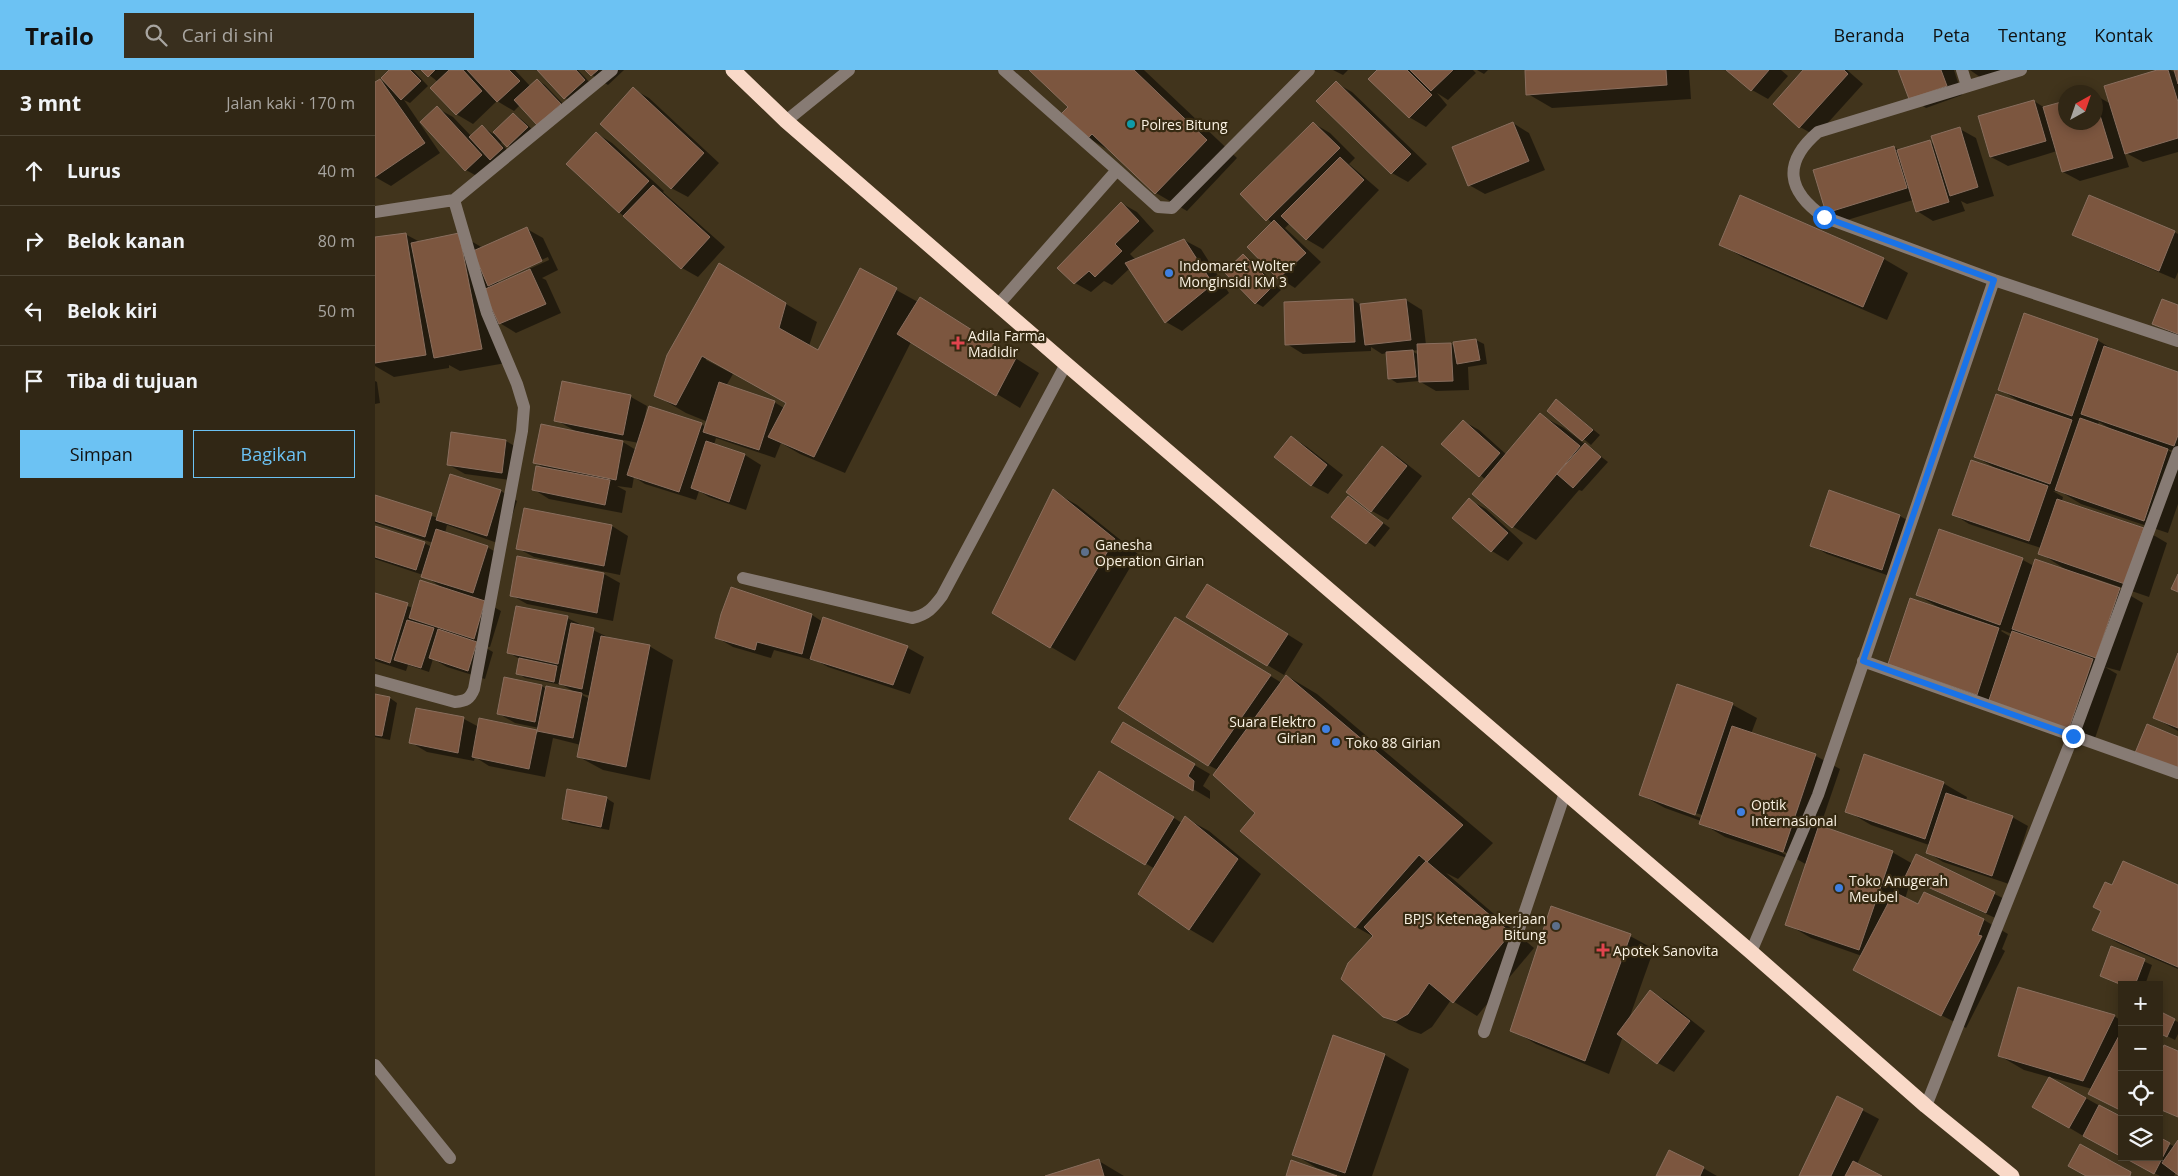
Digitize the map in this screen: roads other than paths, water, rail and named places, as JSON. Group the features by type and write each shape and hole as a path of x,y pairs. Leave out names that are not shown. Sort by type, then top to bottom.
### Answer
{"highway":[{"path":"733,70 787,121 1066,364 1751,952 1925,1106 2012,1176"}],"street":[{"path":"375,212 454,200 612,70"},
{"path":"787,121 849,70"},
{"path":"1005,70 1158,207 1172,208 1309,70"},
{"path":"1962,70 1967,86"},
{"path":"2021,70 1818,132 1805,143 1796,156 1793,172 1799,192 1807,205 1824,217 1994,280 2178,341"},
{"path":"998,305 1117,170"},
{"path":"375,680 455,702 464,701 470,697 474,689 522,431 524,407 517,384 487,312 454,200"},
{"path":"1751,952 1818,795 1994,280"},
{"path":"743,578 841,603 912,618 923,616 931,610 942,596 1066,364"},
{"path":"1925,1106 2073,736 2178,452"},
{"path":"1863,661 2178,773"},
{"path":"1484,1032 1565,793"},
{"path":"375,1065 450,1158"}],"place":[{"name":"Polres Bitung","path":"1131,124"},
{"name":"Indomaret Wolter Monginsidi KM 3","path":"1169,273"},
{"name":"Adila Farma Madidir","path":"958,343"},
{"name":"Ganesha Operation Girian","path":"1085,552"},
{"name":"Suara Elektro Girian","path":"1326,729"},
{"name":"Toko 88 Girian","path":"1336,742"},
{"name":"Optik Internasional","path":"1741,812"},
{"name":"Toko Anugerah Meubel","path":"1839,888"},
{"name":"BPJS Ketenagakerjaan Bitung","path":"1556,926"},
{"name":"Apotek Sanovita","path":"1603,950"}]}
